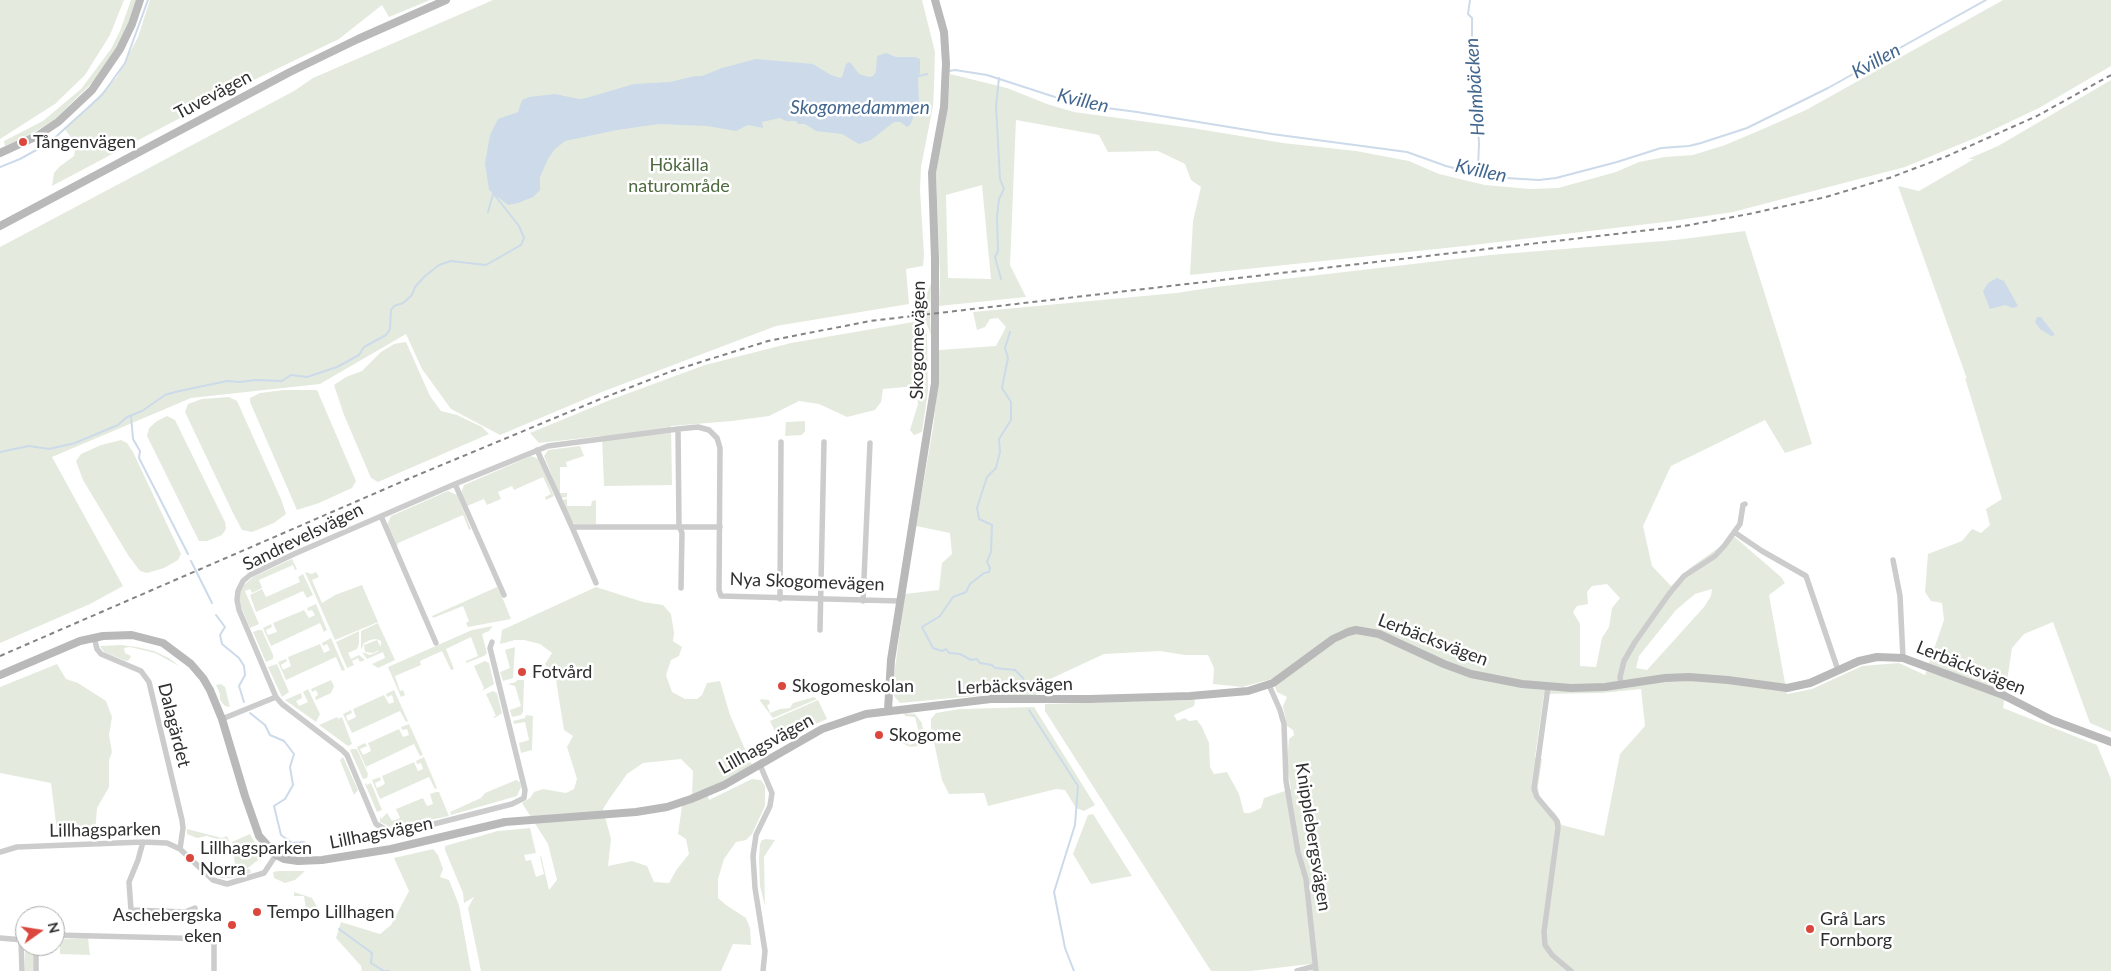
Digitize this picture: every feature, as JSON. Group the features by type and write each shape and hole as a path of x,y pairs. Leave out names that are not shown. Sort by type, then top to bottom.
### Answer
{"street":[{"path":"0,153 37,136 52,126 92,90 120,49 132,24 140,0"},
{"name":"Tuvevägen","path":"0,226 290,72 446,0"},
{"name":"Skogomevägen","path":"888,710 888,679 899,601 935,383 935,260 932,172 944,107 946,64 944,32 935,0"},
{"name":"Sandrevelsvägen","path":"276,697 238,610 238,591 243,581 250,575 381,516 548,446 678,429 704,428 712,431 718,438"},
{"path":"678,429 680,526 682,533 681,588"},
{"name":"Nya Skogomevägen","path":"718,438 720,448 719,590 722,596 899,601"},
{"path":"780,599 781,442"},
{"path":"820,630 824,442"},
{"path":"864,600 870,443"},
{"path":"537,450 596,583"},
{"path":"455,484 504,595"},
{"path":"1621,684 1620,676 1624,661 1669,594 1684,576 1715,556 1740,524 1743,505 1745,504"},
{"name":"Sandrevelsvägen","path":"381,516 436,642"},
{"path":"572,527 720,527"},
{"path":"1734,532 1762,551 1806,576 1838,670"},
{"path":"1893,560 1900,596 1902,658"},
{"name":"Lerbäcksvägen","path":"888,710 991,699 1090,699 1225,694 1248,691 1269,684 1333,639 1356,630 1379,634 1470,674 1548,687 1586,688 1664,678 1703,677 1787,688 1810,683 1867,659 1887,656 1902,658 2003,695 2052,720 2111,742"},
{"path":"0,675 94,637 115,634 142,636 162,643 180,654 204,678 216,702 254,826 259,836 276,855"},
{"name":"Dalagärdet","path":"94,637 97,649 101,654 144,673 149,682 182,820 183,828 180,849"},
{"path":"222,719 276,697 282,704 344,752 376,824 383,829 395,832 512,804 524,798 525,790 490,648 492,642"},
{"name":"Knipplebergsvägen","path":"1269,684 1284,724 1286,781 1298,852 1306,879 1315,969 1297,971"},
{"path":"1548,687 1534,789 1537,797 1557,821 1558,828 1544,932 1545,945 1552,955 1571,971"},
{"name":"Lillhagsvägen","path":"276,855 290,861 310,862 396,848 505,822 653,810 708,792 833,724 856,716 888,710"},
{"path":"760,764 772,793 770,806 756,835 753,856 757,908 765,951 764,971"},
{"path":"143,842 129,882 131,910 185,912 195,908"},
{"name":"Lillhagsparken","path":"0,852 17,847 143,842 167,843 180,849 213,880 227,884 264,873 276,855"},
{"path":"65,935 214,939 214,971"},
{"path":"0,938 15,939"},
{"path":"22,956 22,971"},
{"path":"36,956 36,971"}],"green space":[{"path":"0,0 124,0 110,35 85,75 55,104 0,139"},
{"path":"131,0 136,0 118,46 94,81 53,121 5,146 4,141 43,121 81,89 111,49 120,31"},
{"path":"150,0 430,0 389,17 382,5 339,39 229,92 52,186 54,173 74,156 76,144 64,128 88,107 117,77 138,37"},
{"name":"Hökälla naturområde","path":"493,0 922,0 935,52 934,87 933,106 921,167 923,266 906,269 909,304 776,326 602,392 500,435 451,409 422,369 406,334 320,384 191,398 52,457 123,586 90,604 0,643 0,247 294,91 313,78"},
{"path":"2003,0 2111,0 2111,66 2039,108 1980,136 1905,167 1733,212 1465,246 1190,275 1193,221 1201,187 1191,180 1185,164 1158,151 1108,152 1099,135 1016,120 1010,265 1026,297 939,306 940,277 936,173 948,102 950,74 1007,88 1047,104 1074,112 1283,143 1356,151 1409,161 1439,174 1485,185 1530,189 1558,188 1616,172 1639,162 1665,157 1693,155 1725,145 1806,110","holes":["982,185 991,279 948,278 946,195"]},
{"path":"2111,80 2111,732 2090,723 2053,622 2024,634 2012,648 2003,708 2097,745 2111,779 2111,971 1310,971 1310,964 1251,971 1211,971 1045,711 1045,704 1195,700 1194,706 1174,715 1177,721 1185,718 1189,721 1197,720 1209,743 1210,767 1214,774 1227,772 1239,794 1244,813 1250,813 1261,808 1264,798 1291,789 1288,771 1288,750 1289,739 1294,735 1293,730 1287,726 1283,706 1287,697 1277,692 1272,679 1242,687 1213,684 1214,668 1208,655 1185,655 1160,651 1104,654 1046,681 1036,695 985,695 900,703 894,696 893,683 905,594 939,590 942,563 952,554 950,533 916,526 933,428 938,384 939,350 996,346 1006,327 998,318 990,319 985,327 977,330 973,312 1176,293 1490,255 1675,240 1745,231 1812,444 1785,453 1765,420 1671,466 1643,526 1652,566 1671,586 1690,568 1721,546 1730,533 1781,577 1785,583 1769,595 1787,694 1812,689 1862,666 1899,663 1925,675 1944,620 1942,603 1931,601 1925,592 1928,554 1962,541 1972,529 1981,533 1990,525 1986,509 2002,499 1965,378 1967,379 1898,186 1919,191 1974,159 1968,159 1998,146","holes":["1607,584 1620,598 1612,608 1609,627 1602,638 1596,667 1580,666 1580,624 1573,612 1577,606 1588,604 1587,592 1592,586","1712,589 1711,596 1704,607 1647,670 1636,668 1639,656 1676,610 1695,594","1641,689 1645,726 1620,754 1604,836 1562,825 1555,813 1539,798 1538,785 1542,759 1535,757 1544,694 1602,693"]},
{"path":"931,283 931,335 925,320 924,309 925,299"},
{"path":"919,321 927,334 928,391 922,432 914,435 910,430 918,404 916,386 883,389 881,402 875,410 847,417 819,404 799,401 769,416 671,426 672,485 604,486 602,436 539,443 530,433 610,400 705,365 791,343"},
{"path":"406,342 430,396 441,411 457,415 482,427 489,434 378,482 371,478 344,415 334,385 346,377 362,371 381,352 394,344"},
{"path":"284,390 317,390 356,481 352,488 319,503 297,510 250,402 250,398 260,393"},
{"path":"229,397 237,401 286,514 274,523 252,532 242,530 185,412 188,404 202,399"},
{"path":"167,416 175,420 225,522 226,529 222,535 207,541 199,541 147,436 149,428"},
{"path":"805,421 805,431 802,435 785,436 786,422"},
{"path":"121,440 127,443 133,452 181,554 178,560 164,568 147,573 140,571 128,555 83,480 76,461 81,454 101,445"},
{"path":"580,446 584,456 566,462 567,467 560,467 560,493 567,493 567,497 561,498 544,456 548,450"},
{"path":"531,456 539,459 554,496 546,500 545,497 551,494 543,477 514,490 512,486 498,492 501,499 487,505 484,499 467,506 461,493 464,485"},
{"path":"448,491 457,495 471,529 469,530 463,515 398,543 397,547 387,525 391,516"},
{"path":"567,499 567,506 591,506 592,501 596,500 596,524 575,524 571,520 562,500"},
{"path":"292,559 297,569 295,570 293,565 259,580 262,588 252,593 250,589 245,591 259,624 250,628 240,604 240,593 244,585 253,577"},
{"path":"305,572 312,574 316,572 319,577 312,580 322,603 335,595 362,585 378,622 335,640"},
{"path":"303,574 313,595 307,598 303,591 256,612 250,595 262,589 266,597 300,582 298,577"},
{"path":"497,587 511,619 468,627 466,623 469,621 463,606 433,618 432,616"},
{"path":"596,587 643,602 663,605 671,614 674,633 673,641 682,647 679,656 671,660 666,675 672,692 685,699 697,699 702,695 707,683 720,681 730,715 752,765 706,790 709,800 752,779 761,780 765,786 765,806 752,834 746,840 736,842 724,859 718,879 718,898 746,918 750,928 751,945 733,944 721,971 481,971 468,908 474,897 464,903 463,893 445,846 498,831 530,828 536,853 524,855 526,861 531,860 536,877 544,874 541,856 549,890 557,880 548,844 522,803 530,798 534,792 543,789 566,793 574,789 577,779 567,747 573,736 564,730 556,680 545,664 552,653 540,644 524,640 500,644 502,630","holes":["681,759 693,771 692,796 682,806 678,834 686,839 689,854 669,883 654,882 647,866 632,861 608,866 611,839 603,809 627,774 643,763"]},
{"path":"316,604 327,630 324,632 320,623 271,646 263,628 271,624 272,627 266,630 268,635 277,632 273,623 304,610 309,618 315,615 312,610 308,611 307,608"},
{"path":"378,623 395,660 378,668 372,664 385,658 383,652 367,659 362,652 370,655 377,652 379,650 373,653 365,652 364,645 377,640 381,647 381,641 376,639 370,640 364,643 361,650 361,631"},
{"path":"493,626 489,631 482,634 487,653 484,656 466,663 466,661 478,656 471,637 446,649 454,669 451,670 442,651 420,661 421,665 395,676 400,691 403,690 405,695 401,697 388,667 472,630"},
{"path":"262,630 273,655 273,659 266,662 253,632"},
{"path":"359,631 357,649 348,653 351,659 359,655 365,660 360,662 358,658 352,661 354,665 347,668 336,642"},
{"path":"331,638 345,670 342,671 336,657 286,680 278,662 286,659 287,661 281,665 283,670 291,666 288,657 320,644 324,653 330,650 327,644 323,646 322,643"},
{"path":"121,645 154,651 169,658 179,666 155,653 130,647 124,648 125,653 131,656 126,661 104,652 100,646"},
{"path":"515,647 513,678 503,681 500,672 510,668 505,650"},
{"path":"485,661 489,663 494,684 482,691 484,688 474,666"},
{"path":"57,664 66,679 78,683 106,701 112,717 109,735 112,752 109,760 109,787 97,808 95,833 67,838 57,831 51,783 0,773 0,687"},
{"path":"277,664 289,692 282,697 268,667"},
{"path":"331,680 334,686 331,693 316,700 315,697 318,695 316,690 312,692 311,689"},
{"path":"517,680 524,680 523,712 521,715 512,717 510,710 521,706 515,686 508,684"},
{"path":"221,684 225,687 230,707 225,706 220,700 220,694 216,685"},
{"path":"308,689 320,714 316,722 285,700 301,693 302,698 296,701 299,706 308,702 303,692"},
{"path":"394,690 408,721 406,722 400,711 352,733 343,714 351,710 352,713 346,716 348,721 356,717 353,709 384,695 389,704 394,702 392,695 387,697 386,694"},
{"path":"493,691 497,693 502,713 495,718 493,717 496,716 486,694"},
{"path":"814,697 817,699 773,718 760,701 761,699 769,700 770,704 767,705 770,713 790,708 793,703"},
{"path":"818,700 827,719 779,740 770,721"},
{"path":"1034,707 1095,805 1084,811 1076,808 1065,790 1056,789 988,806 984,793 949,794 942,780 931,728 931,719 936,713 960,709"},
{"path":"904,713 915,714 922,723 924,739 918,746 911,747 894,738 901,739 902,742 908,741 909,745 921,741 915,717 905,716"},
{"path":"526,715 533,716 532,750 521,753 519,743 529,740 525,722 514,724 513,721 525,718"},
{"path":"337,717 338,719 342,717 352,744 348,746 319,725"},
{"path":"409,724 423,755 420,756 414,744 366,767 357,747 365,743 367,746 360,749 363,755 371,751 368,743 399,729 403,737 409,735 407,729 402,730 401,727"},
{"path":"357,749 368,774 367,778 363,779 350,750"},
{"path":"343,757 358,790 354,795 340,760"},
{"path":"424,757 437,788 435,789 429,777 380,799 372,780 380,777 381,780 375,783 377,788 385,784 382,776 414,762 418,771 423,769 421,763 417,764 416,761"},
{"path":"516,780 520,782 521,787 517,796 451,815 450,812 481,798 485,793"},
{"path":"366,783 367,785 371,783 382,810 377,812"},
{"path":"439,792 449,816 392,828 380,822 380,816 381,819 387,813 392,821 400,818 396,809 423,798 427,806 433,804 430,794"},
{"path":"1093,814 1132,876 1091,884 1073,854 1088,815"},
{"path":"187,829 222,838 227,836 229,841 226,842 207,836 197,838 187,834"},
{"path":"250,834 261,854 258,860 248,868 235,865 232,842"},
{"path":"762,840 775,840 764,857 765,906 760,886 759,858 760,844"},
{"path":"433,849 438,855 443,869 440,877 449,880 459,905 471,971 362,971 361,966 336,938 341,922 380,934 391,925 409,891 394,858"},
{"path":"214,869 250,869 251,873 233,878 220,878 211,872"},
{"path":"305,871 295,880 285,883 274,878 273,872"},
{"path":"294,892 312,898 319,910 306,910 304,896 294,896"},
{"path":"88,938 90,955 65,954 65,939"},
{"path":"25,956 33,956 33,971 25,971"}],"water":[{"name":"Skogomedammen","path":"886,53 896,57 915,57 920,59 920,73 918,77 919,104 910,125 907,127 900,122 894,122 871,140 859,144 842,134 816,131 805,124 798,124 796,121 786,121 780,118 762,122 763,128 748,125 736,131 707,126 659,124 617,130 565,141 555,149 548,159 540,177 540,190 533,197 518,203 508,205 489,190 485,163 490,135 498,119 518,112 522,100 529,97 555,94 579,99 586,98 634,84 670,82 702,76 722,68 756,59 813,64 840,78 846,64 850,62 859,74 869,77 873,76 876,72 877,56"},
{"path":"1997,278 2004,281 2018,306 2013,308 2005,305 1990,309 1983,291 1988,283"},
{"path":"2037,317 2041,317 2055,335 2051,336 2040,329 2035,322"}],"waterway":[{"path":"0,167 20,159 49,143 102,95 125,63 148,0"},
{"name":"Holmbäcken","path":"1470,0 1468,14 1472,18 1473,70 1476,83 1474,94 1477,107 1479,144 1476,174"},
{"name":"Kvillen","path":"949,71 955,70 987,75 1058,98 1091,106 1272,134 1407,152 1446,166 1489,177 1539,180 1556,178 1661,148 1689,146 1747,128 1828,88 1986,0"},
{"path":"916,77 927,74"},
{"path":"999,78 996,106 1000,179 1004,189 999,199 997,217 998,251 995,257 1001,279"},
{"path":"0,452 29,446 49,449 75,443 118,425 127,417 142,411 165,395 175,392 227,381 282,381 291,375 307,377 337,367 359,355 364,347 386,335 390,329 391,310 394,306 403,303 412,295 415,287 439,265 451,261 486,265 521,245 524,238 519,226 493,193"},
{"path":"488,212 493,194"},
{"path":"1010,332 1005,348 1008,358 1002,388 1011,402 1011,420 999,439 1000,452 996,468 987,477 977,508 979,519 992,525 991,552 987,562 990,568 989,572 984,573 970,584 966,592 953,597 940,616 922,627 933,648 942,651 946,649 949,653 960,654 971,660 977,659 980,663 992,665 995,668 1015,670 1023,678 1025,692"},
{"path":"131,416 133,439 140,451 139,458 188,554"},
{"path":"191,561 212,603"},
{"path":"216,615 225,627 220,635 222,644 239,658 244,666 245,675 239,686 244,702"},
{"path":"1029,710 1078,786 1075,825 1054,892 1065,948 1074,971"},
{"path":"250,713 265,725 270,735 284,741 294,754 290,767 293,785 285,799 274,806 281,835 292,843 304,842 310,853"},
{"path":"339,929 372,953 371,963 384,971"}],"railway":[{"path":"0,656 408,479 598,400 672,371 768,341 870,321 1684,226 1749,214 1826,197 1889,178 1945,157 2037,116 2111,75"}],"place":[{"name":"Tångenvägen","path":"23,142"},
{"name":"Fotvård","path":"522,672"},
{"name":"Skogomeskolan","path":"782,686"},
{"name":"Skogome","path":"879,735"},
{"name":"Lillhagsparken Norra","path":"190,858"},
{"name":"Tempo Lillhagen","path":"257,912"},
{"name":"Aschebergska eken","path":"232,925"},
{"name":"Grå Lars Fornborg","path":"1810,929"}]}
